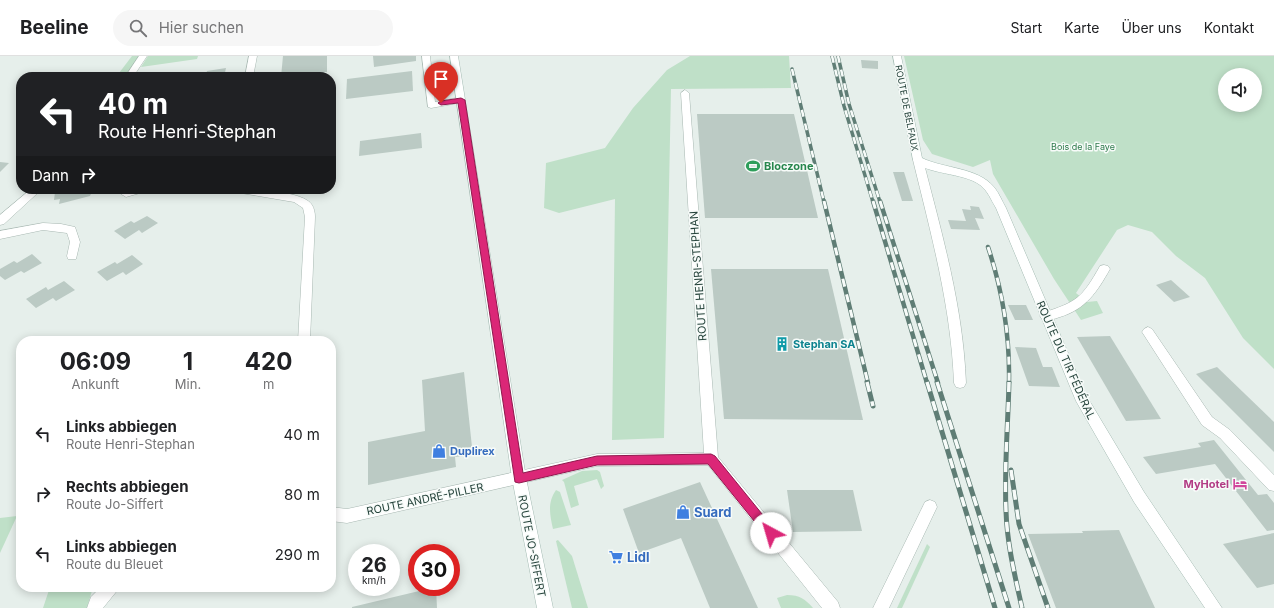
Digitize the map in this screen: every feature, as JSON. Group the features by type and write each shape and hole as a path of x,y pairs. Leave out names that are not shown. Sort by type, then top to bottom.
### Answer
{"street":[{"path":"133,72 143,56"},
{"path":"250,72 253,56"},
{"path":"426,56 431,105 461,100"},
{"name":"ROUTE JO-SIFFERT","path":"454,56 519,478 544,608"},
{"name":"ROUTE DE BELFAUX","path":"897,56 918,160 942,253 956,322 960,358 960,383"},
{"name":"ROUTE HENRI-STEPHAN","path":"685,93 711,459"},
{"name":"ROUTE DU TIR FÉDÉRAL","path":"918,160 933,168 975,178 990,188 1001,208 1081,397 1139,498 1214,608"},
{"path":"0,221 31,194"},
{"path":"265,194 298,199 308,206 310,217 304,336"},
{"path":"0,235 48,226 58,226 71,230 74,242 72,256"},
{"path":"1046,316 1067,310 1082,301 1092,291 1104,269"},
{"path":"1148,332 1207,421 1225,434 1274,484"},
{"path":"519,478 597,460 711,459 832,608"},
{"name":"ROUTE ANDRÉ-PILLER","path":"336,515 348,516 519,478"},
{"path":"881,608 930,507"},
{"path":"95,608 97,603 107,592"}],"green space":[{"path":"132,56 140,56 129,72 120,72"},
{"path":"148,56 198,56 197,59 141,67"},
{"path":"690,56 789,56 791,88 671,89 664,438 612,440 615,199 559,213 544,208 546,163 605,148 633,108 667,70"},
{"name":"Bois de la Faye","path":"904,56 1274,56 1274,369 1243,338 1205,278 1176,256 1152,232 1128,225 1117,230 1076,293 1087,302 1097,301 1103,313 1081,320 1054,279 993,174 990,160 973,167 932,154 923,140"},
{"path":"597,470 600,472 604,486 601,489 597,479 574,486 579,505 571,508 564,482 562,480 582,471"},
{"path":"556,490 560,492 571,525 553,529 550,504"},
{"path":"16,516 0,553 0,518"},
{"path":"558,540 572,556 588,608 572,608 556,541"},
{"path":"927,544 930,547 902,608 897,608"},
{"path":"48,592 92,592 87,608 43,608"},
{"path":"787,595 802,598 813,608 781,608 777,598"}],"building":[{"path":"283,56 327,56 327,72 281,72"},
{"path":"373,56 416,56 416,61 374,67"},
{"path":"861,60 878,61 878,69 862,68"},
{"path":"226,68 225,72 207,71"},
{"path":"412,71 413,91 346,99 347,79"},
{"name":"Bloczone","path":"697,114 794,114 818,218 705,218"},
{"path":"421,133 422,148 359,156 360,141"},
{"path":"0,162 9,163 0,172"},
{"path":"893,172 904,172 913,201 902,201"},
{"path":"55,194 91,194 90,196 59,204 60,199 54,200"},
{"path":"970,206 979,207 984,219 975,218 980,230 951,229 948,220 966,221 962,209 971,210"},
{"path":"147,216 158,223 142,233 139,230 125,239 114,231 131,221 134,223"},
{"path":"32,254 42,263 24,273 21,271 5,280 0,276 0,269 14,261 17,263"},
{"path":"132,255 143,264 126,275 123,272 107,281 97,272 115,262 117,264"},
{"name":"Stephan SA","path":"711,269 828,269 863,420 724,419"},
{"path":"1171,280 1190,297 1174,302 1156,285"},
{"path":"64,281 75,290 56,301 53,298 36,308 26,299 46,287 48,290"},
{"path":"1008,305 1026,305 1033,320 1015,320"},
{"path":"1110,336 1161,419 1126,421 1077,337"},
{"path":"1015,347 1036,348 1043,367 1052,367 1060,387 1029,386"},
{"path":"1217,367 1274,422 1274,452 1196,374"},
{"path":"464,372 472,447 463,449 464,456 455,457 456,467 368,485 368,442 425,431 422,380"},
{"name":"MyHotel","path":"1214,440 1258,495 1267,494 1274,503 1274,530 1267,531 1215,464 1156,474 1143,457 1201,447 1198,443"},
{"path":"700,482 758,608 710,608 681,538 639,553 623,509"},
{"path":"787,490 853,490 862,531 793,532"},
{"path":"1119,530 1155,608 1056,608 1028,534 1083,533 1082,531"},
{"path":"1274,533 1274,584 1257,588 1223,544"},
{"path":"408,594 408,596 436,596 437,608 352,608 352,607"}],"railway":[{"path":"832,56 844,106 873,202"},
{"path":"838,56 849,104 880,202"},
{"path":"792,69 824,202"},
{"path":"824,201 868,383"},
{"path":"873,201 927,383"},
{"path":"880,201 938,383"},
{"path":"988,247 1002,297 1007,331 1009,382"},
{"path":"867,382 873,406"},
{"path":"927,382 995,608"},
{"path":"937,382 1009,608"},
{"path":"1009,382 1005,479 1007,523 1012,560 1022,608"},
{"path":"1011,470 1019,524 1048,608"}],"place":[{"name":"Bloczone","path":"753,166"},
{"name":"Stephan SA","path":"782,344"},
{"name":"Duplirex","path":"439,451"},
{"name":"MyHotel","path":"1240,484"},
{"name":"Suard","path":"683,512"},
{"name":"Lidl","path":"616,557"}],"route":[{"path":"441,103 461,100 519,478 597,460 711,459 771,533"}]}
